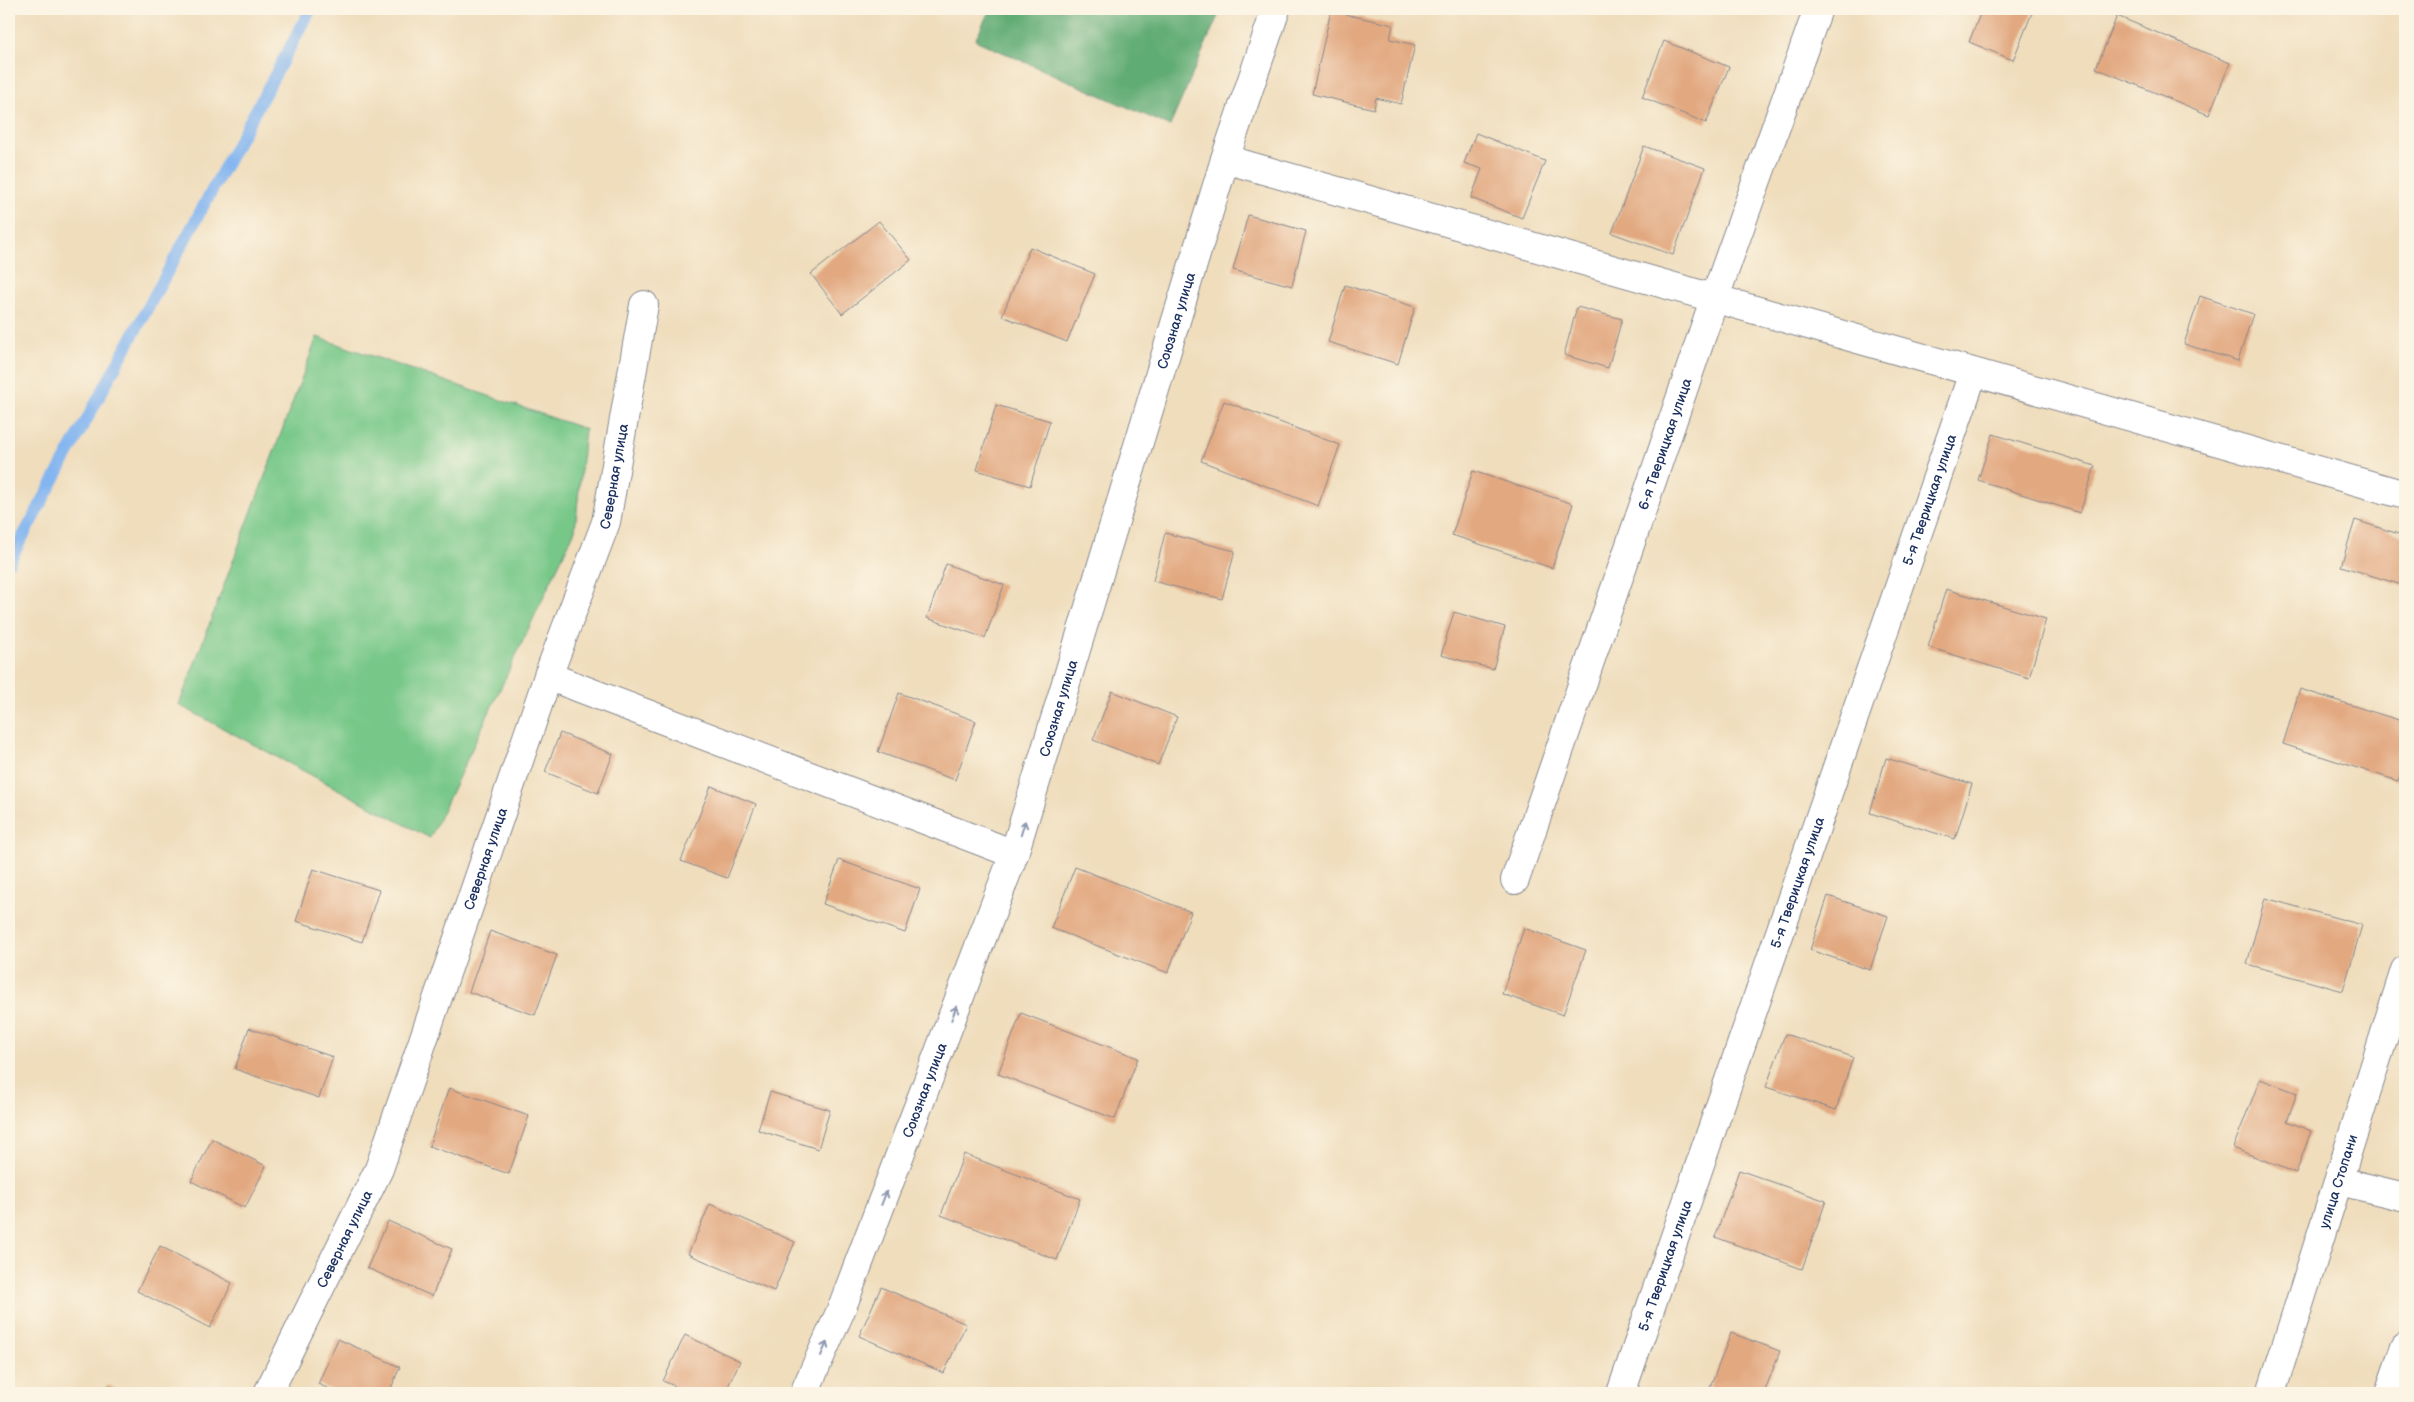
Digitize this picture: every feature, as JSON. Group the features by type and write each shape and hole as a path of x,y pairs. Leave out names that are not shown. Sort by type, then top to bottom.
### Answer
{"street":[{"name":"Союзная улица","path":"804,1393 841,1310 1014,854 1225,159 1276,9"},
{"name":"6-я Тверицкая улица","path":"1515,880 1714,300 1818,9"},
{"path":"1225,159 1714,300 2405,495"},
{"name":"Северная улица","path":"268,1393 379,1169 548,676 606,522 644,305"},
{"name":"5-я Тверицкая улица","path":"1621,1393 1974,373"},
{"path":"548,676 1014,854"},
{"name":"улица Стопани","path":"2271,1393 2405,970"},
{"path":"2339,1181 2405,1197"},
{"path":"2389,1393 2405,1348"}],"green space":[{"path":"990,9 1221,9 1170,126 975,40"},
{"path":"317,337 585,429 575,530 430,838 179,705"}],"building":[{"path":"1982,9 2022,9 2032,13 2013,60 1969,42"},
{"path":"1331,11 1393,25 1390,39 1415,45 1401,104 1376,98 1374,109 1312,94"},
{"path":"2117,16 2230,63 2209,115 2096,68"},
{"path":"1664,41 1729,67 1706,123 1642,97"},
{"path":"1476,133 1545,161 1522,218 1471,198 1482,169 1464,163"},
{"path":"1644,146 1705,168 1673,255 1612,233"},
{"path":"1248,215 1306,231 1292,286 1233,270"},
{"path":"879,221 911,260 842,314 811,274"},
{"path":"1030,247 1095,274 1067,342 1002,316"},
{"path":"1345,285 1415,307 1398,364 1328,342"},
{"path":"2200,296 2253,314 2238,361 2184,344"},
{"path":"1577,307 1622,319 1608,368 1564,355"},
{"path":"1224,401 1340,445 1318,506 1201,461"},
{"path":"996,405 1050,421 1030,486 977,470"},
{"path":"1993,434 2095,466 2080,513 1978,480"},
{"path":"1473,471 1573,504 1552,568 1452,535"},
{"path":"2355,520 2405,536 2405,586 2341,566"},
{"path":"1165,533 1235,551 1222,599 1153,581"},
{"path":"946,564 1004,585 985,638 927,618"},
{"path":"1946,589 2046,619 2029,678 1928,647"},
{"path":"1454,612 1505,627 1493,669 1441,655"},
{"path":"2300,689 2405,722 2405,759 2398,781 2283,744"},
{"path":"1112,691 1177,717 1158,765 1093,740"},
{"path":"899,693 976,721 955,780 878,752"},
{"path":"560,733 613,754 598,793 545,772"},
{"path":"1886,758 1972,784 1955,839 1870,813"},
{"path":"711,786 756,804 727,878 681,861"},
{"path":"839,860 920,889 905,933 823,904"},
{"path":"1075,867 1191,912 1168,973 1051,928"},
{"path":"313,869 379,890 362,942 296,921"},
{"path":"1828,896 1888,916 1870,970 1810,950"},
{"path":"2265,898 2362,925 2343,991 2247,964"},
{"path":"1524,928 1586,950 1563,1015 1502,994"},
{"path":"490,931 557,955 535,1015 469,992"},
{"path":"1021,1013 1138,1058 1115,1119 998,1074"},
{"path":"249,1028 333,1057 319,1098 235,1069"},
{"path":"1785,1034 1853,1057 1836,1110 1766,1087"},
{"path":"2260,1079 2297,1093 2287,1121 2311,1131 2296,1173 2233,1148"},
{"path":"449,1088 529,1116 509,1174 429,1146"},
{"path":"770,1092 830,1110 818,1149 758,1130"},
{"path":"212,1139 266,1166 245,1208 191,1181"},
{"path":"964,1154 1080,1199 1057,1260 941,1215"},
{"path":"1739,1170 1826,1201 1802,1269 1715,1237"},
{"path":"710,1204 795,1242 774,1291 688,1254"},
{"path":"388,1221 452,1249 432,1296 367,1268"},
{"path":"160,1246 232,1283 210,1328 137,1291"},
{"path":"881,1287 966,1324 944,1373 859,1336"},
{"path":"1731,1333 1780,1351 1764,1393 1708,1393"},
{"path":"685,1335 740,1361 725,1393 690,1393 663,1381"},
{"path":"338,1339 400,1367 389,1393 338,1393 318,1384"},
{"path":"108,1385 124,1393 104,1393"}],"waterway":[{"path":"9,562 311,9"}]}
